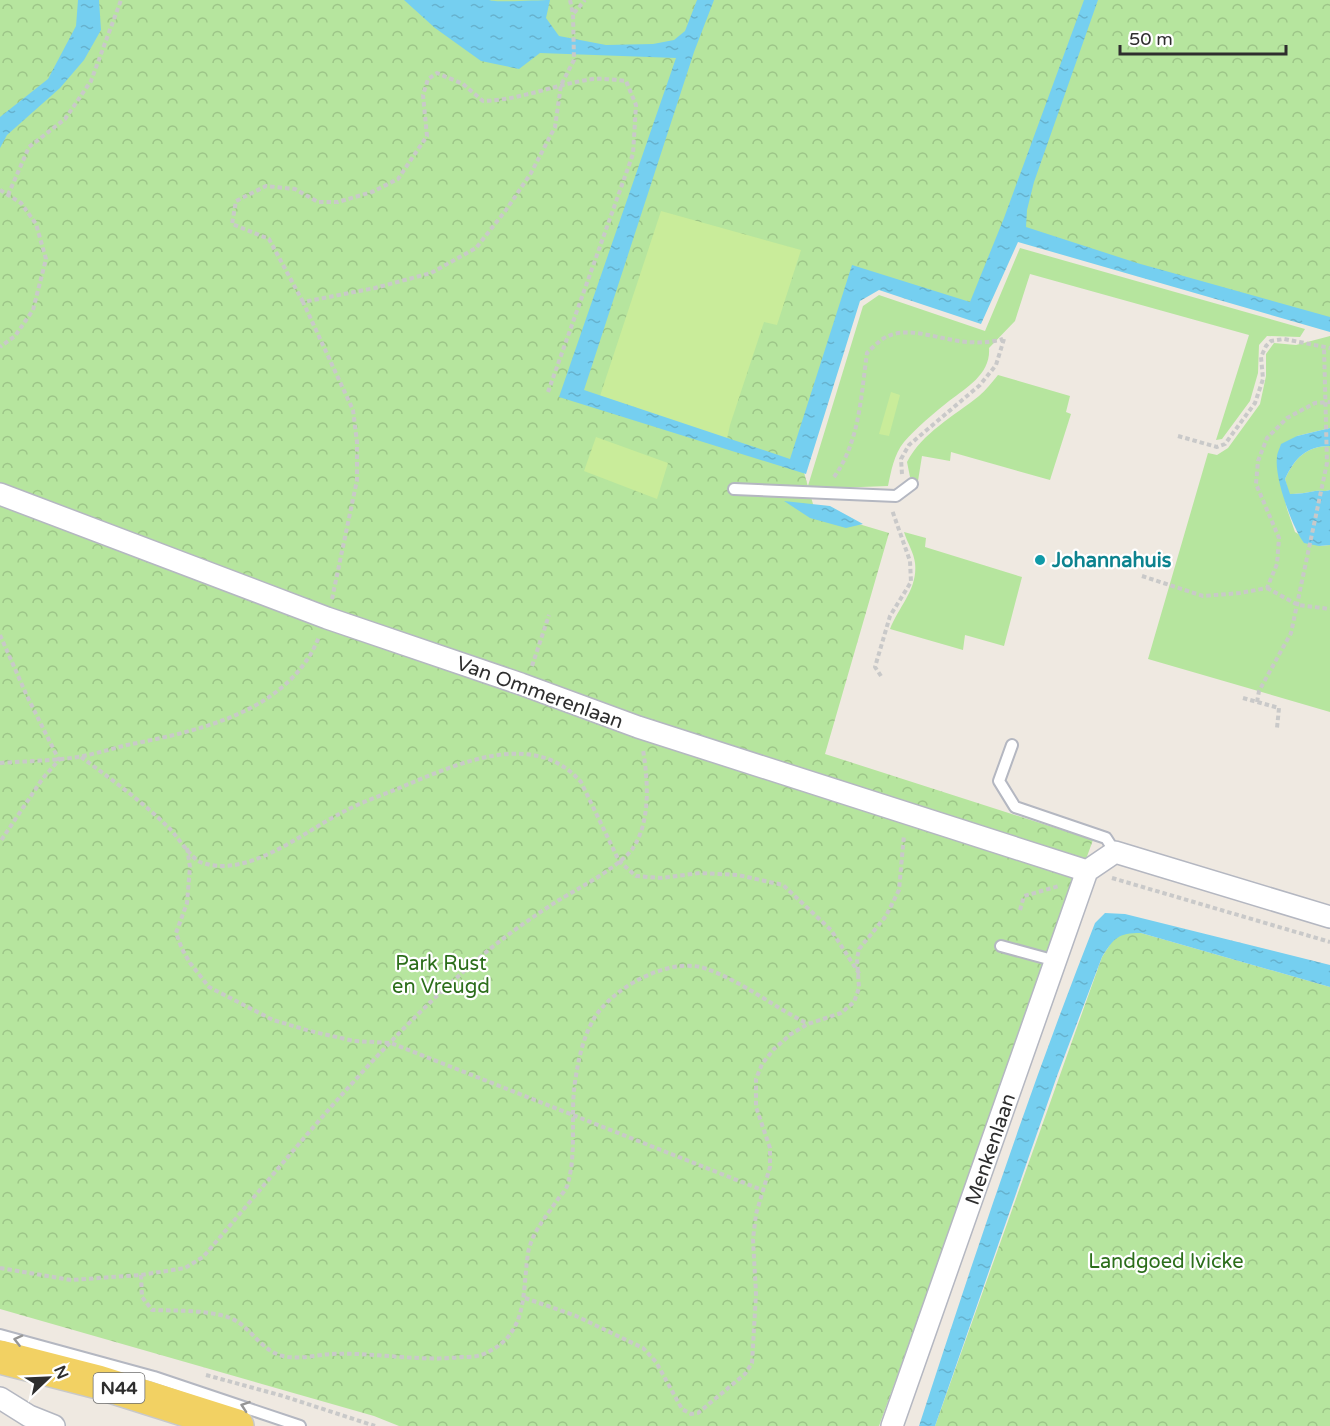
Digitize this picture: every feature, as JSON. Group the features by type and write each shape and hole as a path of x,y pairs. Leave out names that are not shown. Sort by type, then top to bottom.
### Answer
{"main road":[{"name":"N44","path":"0,1357 98,1382 237,1426"},
{"name":"N44","path":"0,1380 98,1404 167,1426"}],"street":[{"name":"Van Ommerenlaan","path":"0,494 327,618 638,727 1087,871"},
{"path":"1087,871 1115,852 1330,917"},
{"name":"Menkenlaan","path":"892,1426 1087,871"},
{"path":"0,1398 29,1416 54,1426"}],"lane":[{"path":"734,489 896,496 912,484"},
{"path":"1012,745 999,781 1015,807 1106,838 1115,852"},
{"path":"1001,946 1056,962"},
{"name":"N44","path":"0,1335 154,1377 300,1426"}],"path":[{"path":"8,195 29,147 65,119 91,81 121,0"},
{"path":"303,302 375,288 431,273 476,248 507,210 531,173 555,127 561,85 574,60 573,14 570,0"},
{"path":"573,14 585,0"},
{"path":"0,763 81,756 168,737 224,721 268,698 300,671 316,645 327,618 357,480 357,442 353,410 303,302 269,239 232,224 237,201 266,186 295,189 318,202 338,202 372,192 398,179 427,136 423,95 428,79 437,72 463,84 483,101 502,100 596,79 626,81 636,105 633,154 548,392"},
{"path":"0,190 21,203 36,224 46,259 33,310 15,336 0,347"},
{"path":"821,493 836,474 851,447 858,422 867,352 882,339 902,332 924,333 950,340 989,343 1004,339"},
{"path":"1178,436 1217,447 1225,444 1255,403 1263,379 1261,357 1271,341 1284,339 1330,348"},
{"path":"1257,702 1259,691 1291,633 1322,487 1327,455 1328,402 1324,347"},
{"path":"1267,588 1277,564 1279,538 1256,484 1257,461 1267,438 1287,418 1315,403 1328,402"},
{"path":"1142,576 1203,596 1267,588 1298,606 1330,609"},
{"path":"525,686 549,615"},
{"path":"0,635 27,696 59,759"},
{"path":"1242,698 1279,708 1277,728"},
{"path":"0,1268 71,1280 141,1275 185,1268 203,1257 309,1132 432,1000 473,963 512,933 619,861 633,848 644,822 648,789 638,727"},
{"path":"81,756 161,821 199,861 228,866 260,859 343,812 477,758 511,753 543,757 572,771 581,782 619,861 636,876 661,878 700,873 738,874 783,885 831,930 860,975"},
{"path":"0,842 43,778 59,759"},
{"path":"525,1298 576,1316 643,1348 656,1362 682,1409 691,1414 699,1413 745,1374 752,1363 756,1294 753,1239 762,1190 770,1167 770,1148 756,1107 756,1079 762,1064 791,1034 808,1024 841,1013 854,1002 859,988 860,975 857,958 859,949 886,915 899,890 905,813"},
{"path":"187,848 190,867 187,903 176,933 186,956 208,987 273,1020 354,1041 391,1043 762,1190"},
{"path":"1020,910 1024,896 1069,884 1087,871 1330,942"},
{"path":"141,1275 142,1298 152,1310 215,1314 236,1321 272,1352 285,1357 333,1354 428,1359 480,1355 501,1343 516,1326 525,1298 528,1252 536,1229 568,1185 572,1154 574,1084 580,1050 592,1020 611,999 634,981 662,970 685,967 705,968 744,987 783,1012 808,1024"}],"green space":[{"name":"Park Rust en Vreugd","path":"0,0 1330,0 1330,325 1011,231 976,315 861,278 801,462 815,511 889,533 825,754 1093,840 879,1426 399,1426 374,1416 0,1309"},
{"path":"661,211 801,250 777,325 764,322 727,439 600,396"},
{"path":"1020,248 1305,329 1300,337 1267,336 1259,345 1258,373 1250,401 1222,439 1216,440 1249,335 1030,274 1015,321 989,348 989,357 982,372 971,385 932,415 904,442 895,458 888,486 807,489 863,306 879,295 985,331"},
{"path":"1330,336 1330,428 1297,436 1280,479 1295,532 1319,546 1330,545 1330,712 1148,659 1208,453 1217,455 1228,448 1260,404 1266,376 1266,354 1274,343 1296,345"},
{"path":"998,375 1070,396 1066,412 1071,414 1050,480 951,452 950,461 922,456 918,481 910,477 907,462 921,442 979,396"},
{"path":"891,392 900,395 889,436 879,434"},
{"path":"596,437 668,463 657,499 584,471"},
{"path":"1330,446 1330,490 1289,494 1285,479 1297,459 1314,448"},
{"path":"904,532 926,538 925,547 1022,577 1004,646 965,635 963,650 890,629 914,581 914,559"},
{"name":"Landgoed Ivicke","path":"1124,933 1141,933 1330,987 1330,1426 935,1426 1102,957 1113,940"}],"water":[{"path":"78,0 99,0 101,30 84,60 60,88 7,135 0,148 0,117 48,79 76,26"},
{"path":"404,0 550,0 546,18 559,36 606,45 653,44 674,40 685,31 697,0 714,0 694,52 584,390 790,459 852,265 970,302 1004,218 1084,0 1098,0 1034,182 1027,210 1026,227 1137,263 1330,317 1330,332 1018,242 981,324 879,290 860,301 806,474 559,397 676,58 540,53 519,69 481,61 435,28"},
{"path":"1330,428 1330,446 1314,448 1302,455 1285,479 1290,494 1330,490 1330,545 1319,546 1304,543 1294,526 1278,477 1277,455 1281,444 1297,436"},
{"path":"784,501 830,506 863,524 846,528 810,518"},
{"path":"1105,913 1125,914 1330,965 1330,987 1141,933 1127,934 1117,938 1110,945 1102,957 1057,1076 935,1426 919,1426 1025,1110 1095,923"}],"place":[{"name":"Johannahuis","path":"1040,560"}]}
